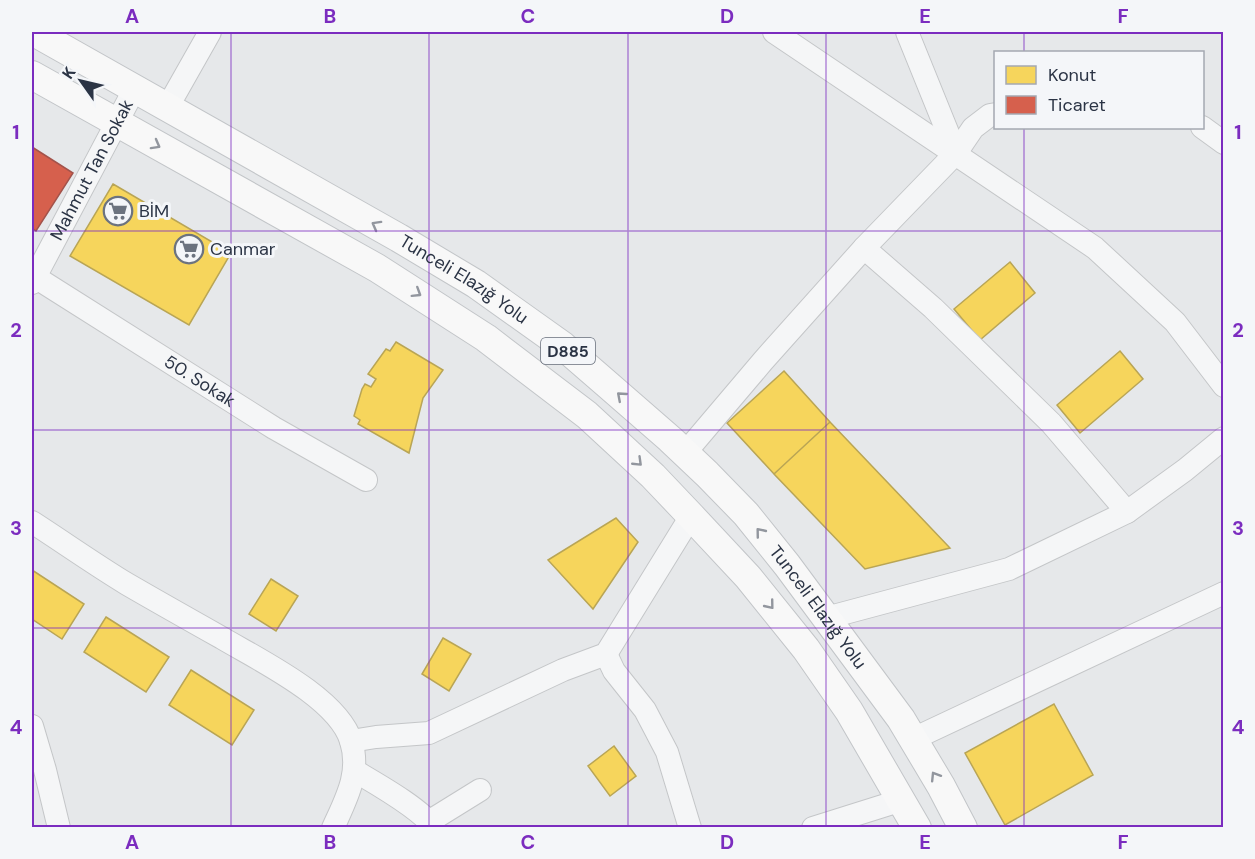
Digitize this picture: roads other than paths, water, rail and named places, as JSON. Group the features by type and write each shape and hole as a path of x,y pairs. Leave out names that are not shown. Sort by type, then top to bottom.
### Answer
{"main road":[{"name":"Tunceli Elazığ Yolu","path":"34,32 399,238 476,284 563,346 685,453 746,514 901,719 963,828"},
{"name":"Tunceli Elazığ Yolu","path":"32,75 376,268 486,338 587,415 691,516 748,577 806,649 849,711 917,828"}],"street":[{"path":"167,108 210,32"},
{"path":"774,32 1095,248 1175,322 1224,386"},
{"path":"908,32 956,153"},
{"name":"Mahmut Tan Sokak","path":"33,280 135,88"},
{"path":"685,453 864,248 956,153 973,128 994,114"},
{"path":"1204,128 1224,142"},
{"path":"864,248 933,308 1051,423 1127,512"},
{"name":"50. Sokak","path":"33,280 255,416 366,480"},
{"path":"826,618 1009,569 1127,512 1224,438"},
{"path":"351,741 429,733 563,670 606,654 691,516"},
{"path":"32,522 124,582 259,659 321,700 345,726 351,741 355,771 333,828"},
{"path":"913,739 1224,593"},
{"path":"606,654 614,672 645,710 667,752 690,828"},
{"path":"32,726 59,828"},
{"path":"355,771 401,800 432,824 480,790"},
{"path":"813,828 902,800"}],"place":[{"name":"BİM","path":"118,211"},
{"name":"Canmar","path":"189,249"}]}
